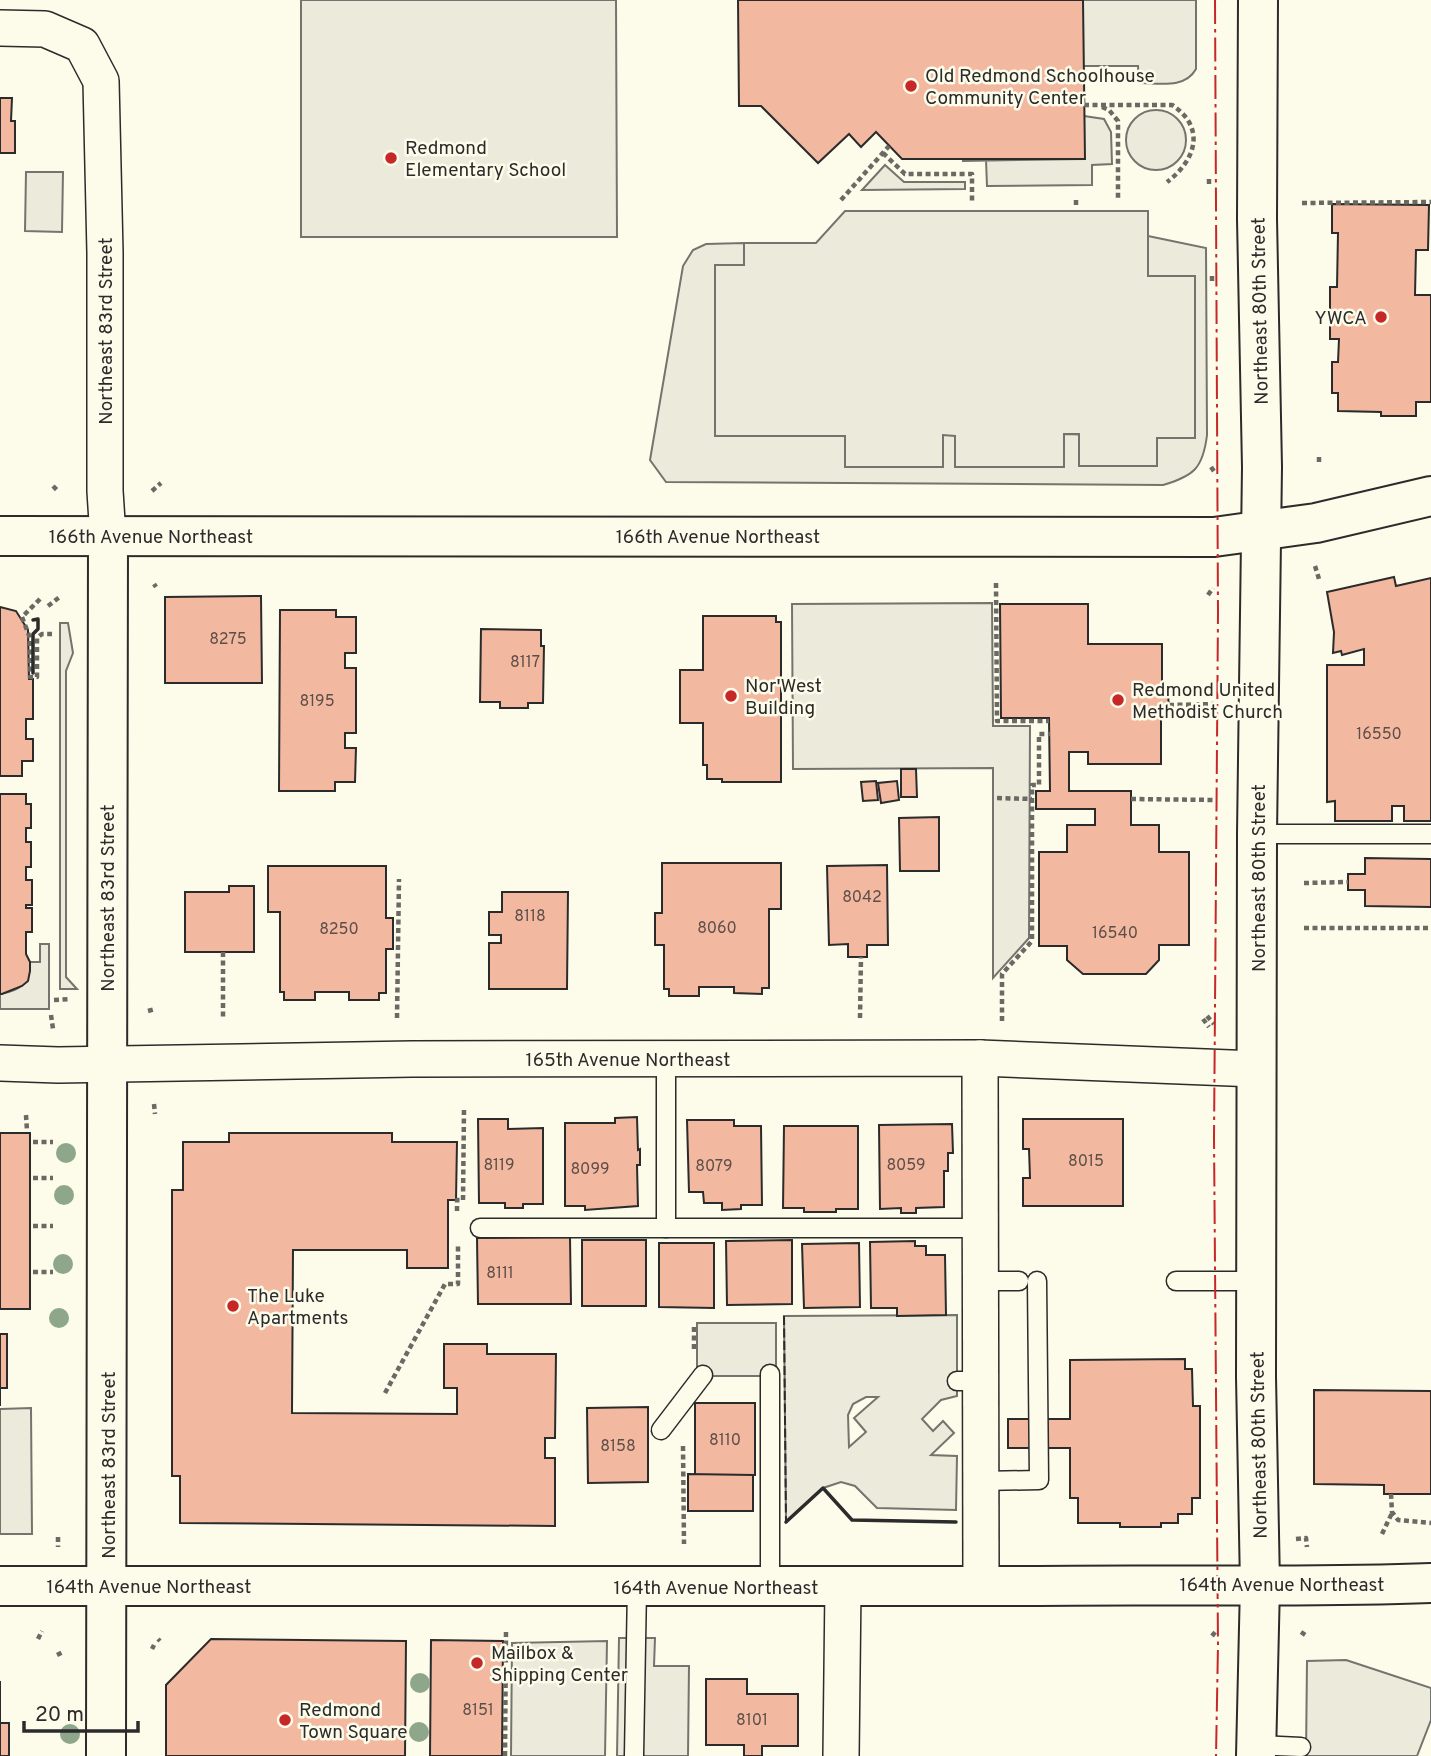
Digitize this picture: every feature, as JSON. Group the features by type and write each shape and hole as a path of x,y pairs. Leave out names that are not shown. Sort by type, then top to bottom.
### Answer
{"street":[{"name":"Northeast 80th Street","path":"1256,1751 1260,1585 1256,1281 1257,834 1262,467 1257,219 1258,0"},
{"name":"Northeast 83rd Street","path":"0,28 46,29 82,45 102,81 105,491 108,537 106,1756"},
{"name":"166th Avenue Northeast","path":"0,536 1214,537 1316,523 1431,496"},
{"name":"165th Avenue Northeast","path":"0,1063 980,1058 1256,1069"},
{"path":"980,1058 980,1281 969,1381 981,1586"},
{"name":"164th Avenue Northeast","path":"0,1586 843,1587 1310,1586 1431,1583"},
{"path":"841,1756 843,1587"}],"lane":[{"path":"1257,834 1431,834"},
{"path":"666,1059 666,1228"},
{"path":"480,1228 980,1228"},
{"path":"975,1470 1039,1480 1028,1281 980,1281"},
{"path":"1176,1281 1256,1281"},
{"path":"660,1430 702,1374"},
{"path":"770,1374 770,1587"},
{"path":"634,1755 637,1587"},
{"path":"1256,1751 1301,1747"}],"path":[{"path":"1084,105 1172,105 1181,110 1192,129 1194,144 1190,159 1181,171 1167,182"},
{"path":"1095,105 1109,110 1118,121 1118,200"},
{"path":"841,200 889,146"},
{"path":"883,153 905,174 972,174 972,201"},
{"path":"1076,200 1076,207"},
{"path":"1302,203 1431,202"},
{"path":"1211,467 1216,474"},
{"path":"152,491 161,483"},
{"path":"53,486 60,492"},
{"path":"1315,566 1320,579"},
{"path":"996,583 997,721 1049,721"},
{"path":"1208,595 1213,589"},
{"path":"48,606 61,596"},
{"path":"40,599 22,617 30,638 30,677 37,677 37,638 42,634 52,634"},
{"path":"1169,705 1215,704"},
{"path":"1002,1022 1002,974 1032,942 1032,785 1039,785 1039,734 1049,734"},
{"path":"997,798 1032,799"},
{"path":"1131,799 1216,800"},
{"path":"397,1018 399,879"},
{"path":"1304,883 1348,882"},
{"path":"1304,928 1431,928"},
{"path":"223,952 223,1018"},
{"path":"860,1018 861,957"},
{"path":"148,1011 155,1009"},
{"path":"1205,1018 1211,1026"},
{"path":"155,1114 155,1102 163,1109"},
{"path":"457,1214 457,1200 463,1200 464,1109"},
{"path":"26,1115 27,1131"},
{"path":"33,1142 53,1142"},
{"path":"33,1178 53,1178"},
{"path":"33,1226 53,1226"},
{"path":"385,1393 445,1284 458,1284 458,1242"},
{"path":"33,1272 53,1272"},
{"path":"683,1435 684,1544"},
{"path":"1382,1534 1392,1512 1391,1494"},
{"path":"1392,1512 1398,1520 1431,1524"},
{"path":"58,1538 58,1547"},
{"path":"38,1639 42,1631"},
{"path":"505,1756 506,1631"},
{"path":"1301,1632 1307,1636"},
{"path":"57,1655 63,1652"}],"shaded area":[{"path":"301,0 616,0 617,237 301,237"},
{"path":"1083,0 1196,0 1196,69 1185,80 1163,84 1139,83 1138,66 1083,66"},
{"path":"1156,110 1173,115 1181,123 1186,140 1181,157 1173,165 1156,170 1139,165 1131,157 1126,140 1131,123 1139,115"},
{"path":"1084,116 1104,119 1111,132 1112,164 1092,165 1092,185 987,186 986,161 1084,159"},
{"path":"885,165 904,182 965,182 965,189 862,190"},
{"path":"26,172 63,172 62,232 25,231"},
{"path":"845,211 1148,211 1148,276 1195,276 1195,438 1157,438 1157,466 1079,466 1079,434 1064,434 1064,467 955,467 955,436 943,435 943,467 845,467 845,436 715,436 715,265 744,265 744,243 816,243"},
{"path":"1148,236 1206,248 1207,435 1199,463 1182,478 1163,485 666,482 650,460 683,266 693,250 706,244 744,243 744,265 716,265 716,436 845,436 845,467 943,467 943,435 955,435 955,466 1063,467 1064,434 1194,438 1195,277 1148,276"},
{"path":"992,603 993,726 1030,726 1029,938 993,978 993,768 793,769 792,604"},
{"path":"60,623 68,623 73,653 66,671 66,977 77,989 60,989"},
{"path":"40,944 49,944 49,1009 0,1009 0,994 13,991 22,985 26,981 30,962 40,962"},
{"path":"957,1315 957,1396 941,1400 922,1419 933,1431 943,1421 954,1433 931,1455 957,1456 956,1510 877,1508 855,1486 841,1482 823,1488 786,1522 784,1316","holes":["866,1397 878,1397 854,1418 866,1432 849,1447 848,1415 853,1404"]},
{"path":"697,1323 776,1323 776,1376 697,1376"},
{"path":"31,1408 32,1534 0,1534 0,1409"},
{"path":"619,1638 655,1638 654,1666 689,1666 688,1756 617,1756"},
{"path":"607,1641 605,1756 511,1756 512,1643"},
{"path":"1346,1660 1431,1688 1431,1720 1417,1756 1306,1756 1307,1661"}],"building":[{"name":"Old Redmond Schoolhouse Community Center","path":"738,0 1083,0 1085,159 902,159 876,132 861,147 849,134 818,163 761,106 739,106"},
{"path":"0,98 12,98 11,121 15,121 15,153 0,153"},
{"name":"YWCA","path":"1332,204 1429,205 1428,250 1416,250 1415,295 1431,295 1431,402 1416,402 1416,416 1381,416 1381,412 1338,411 1338,393 1332,393 1332,362 1338,362 1339,339 1330,339 1330,287 1337,287 1338,233 1332,233"},
{"path":"1394,577 1396,586 1431,578 1431,821 1404,821 1404,806 1392,806 1392,821 1335,821 1335,801 1327,802 1327,665 1364,665 1364,649 1342,655 1341,651 1333,653 1334,632 1327,592"},
{"path":"261,596 262,683 165,683 165,597"},
{"path":"1000,604 1088,604 1088,644 1162,644 1162,688 1168,688 1169,717 1161,717 1161,764 1088,764 1088,752 1069,752 1069,791 1131,791 1131,825 1159,825 1159,852 1189,852 1189,945 1159,945 1159,960 1146,974 1083,974 1067,960 1067,946 1039,946 1039,852 1067,852 1067,825 1095,825 1095,809 1036,809 1036,791 1050,791 1049,718 1001,718"},
{"path":"0,607 16,611 28,630 29,679 33,679 33,719 26,719 26,739 33,739 33,761 22,761 22,776 0,776"},
{"path":"280,610 336,610 336,617 356,617 356,653 345,653 345,668 356,668 356,733 345,733 345,748 356,748 355,782 335,782 335,791 279,791"},
{"name":"Nor'West Building","path":"703,616 776,616 776,622 781,622 781,782 722,782 722,779 707,779 707,765 703,765 703,723 680,723 680,670 703,670"},
{"path":"481,629 541,630 541,646 544,646 543,703 528,703 528,708 500,708 500,702 480,702"},
{"path":"901,769 916,769 917,797 901,797"},
{"path":"876,781 878,800 863,801 861,782"},
{"path":"897,781 899,800 881,803 878,783"},
{"path":"0,794 26,794 26,804 31,804 31,828 26,828 26,842 31,842 31,867 26,867 26,880 32,880 32,905 26,905 26,908 32,908 32,932 26,932 26,954 30,962 28,981 2,994 0,994"},
{"path":"939,817 939,871 900,871 899,818"},
{"path":"1365,858 1431,859 1431,907 1365,906 1365,890 1348,890 1348,874 1365,874"},
{"path":"662,863 781,863 781,909 769,909 769,988 762,988 762,994 734,993 734,987 699,987 699,996 669,996 669,989 664,989 664,945 655,945 655,913 662,913"},
{"path":"887,865 888,945 867,945 867,957 848,957 848,944 829,945 827,866"},
{"path":"268,866 386,866 386,918 393,918 393,949 386,949 386,993 379,993 379,1000 349,1000 349,992 315,992 315,1000 284,1000 284,992 280,992 280,912 268,912"},
{"path":"229,886 254,886 254,952 185,952 185,892 229,892"},
{"path":"502,892 568,892 567,989 489,989 489,943 501,943 501,935 489,935 489,912 502,912"},
{"path":"637,1117 638,1150 640,1149 640,1165 637,1165 638,1206 585,1210 585,1206 565,1206 565,1123 615,1123 615,1118"},
{"path":"478,1119 508,1119 508,1129 543,1128 543,1204 505,1208 505,1203 479,1203"},
{"path":"1023,1119 1123,1119 1123,1206 1023,1206 1023,1178 1030,1178 1029,1149 1023,1149"},
{"path":"687,1120 734,1120 734,1126 761,1126 762,1205 741,1205 741,1209 722,1210 722,1203 704,1203 703,1192 689,1192"},
{"path":"952,1124 953,1153 948,1153 948,1171 944,1171 944,1207 916,1208 916,1213 901,1213 901,1208 880,1209 879,1125"},
{"path":"784,1126 858,1126 858,1209 804,1212 804,1208 783,1208"},
{"path":"0,1133 30,1133 30,1309 0,1309"},
{"name":"The Luke Apartments","path":"229,1133 392,1133 392,1142 457,1142 456,1200 448,1200 448,1268 407,1268 407,1250 293,1250 292,1413 457,1414 457,1388 444,1388 444,1344 487,1344 487,1354 556,1354 555,1438 545,1438 545,1458 555,1458 555,1526 180,1523 180,1476 172,1476 172,1190 183,1190 183,1142 229,1142"},
{"path":"570,1237 571,1304 478,1304 477,1238"},
{"path":"582,1240 646,1240 646,1306 582,1306"},
{"path":"792,1240 792,1304 727,1305 726,1241"},
{"path":"915,1241 915,1246 926,1246 926,1255 945,1255 946,1315 897,1316 897,1308 871,1308 870,1242"},
{"path":"659,1243 714,1243 714,1308 659,1307"},
{"path":"859,1243 860,1307 804,1308 802,1244"},
{"path":"0,1334 7,1334 7,1388 0,1388"},
{"path":"1185,1359 1185,1369 1192,1369 1193,1406 1200,1406 1200,1498 1192,1498 1192,1514 1178,1514 1178,1523 1161,1523 1161,1527 1120,1527 1120,1523 1078,1523 1078,1498 1070,1498 1070,1448 1008,1448 1008,1419 1070,1419 1070,1360"},
{"path":"1314,1390 1431,1391 1431,1494 1384,1494 1384,1485 1314,1484"},
{"path":"695,1403 755,1403 755,1475 695,1475"},
{"path":"648,1407 648,1482 588,1483 587,1408"},
{"path":"688,1474 753,1475 753,1511 688,1511"},
{"name":"Redmond Town Square","path":"211,1639 406,1641 405,1756 166,1756 166,1685"},
{"path":"431,1640 503,1641 502,1756 430,1756"},
{"path":"706,1679 747,1679 747,1694 798,1694 798,1746 762,1746 762,1756 744,1756 744,1745 706,1745"},
{"path":"0,1723 9,1723 9,1756 0,1756"}],"fence":[{"path":"784,1316 786,1522"}],"wall":[{"path":"33,620 38,619 38,629 33,634 33,673"},
{"path":"786,1522 823,1488 852,1520 956,1522"}],"power":[{"path":"1215,0 1218,613 1214,1138 1218,1645 1216,1756"}],"place":[{"name":"Old Redmond Schoolhouse Community Center","path":"911,86"},
{"name":"Redmond Elementary School","path":"391,158"},
{"name":"YWCA","path":"1381,317"},
{"name":"Nor'West Building","path":"731,696"},
{"name":"Redmond United Methodist Church","path":"1118,700"},
{"name":"The Luke Apartments","path":"233,1306"},
{"name":"Mailbox & Shipping Center","path":"477,1663"},
{"name":"Redmond Town Square","path":"285,1720"}]}
